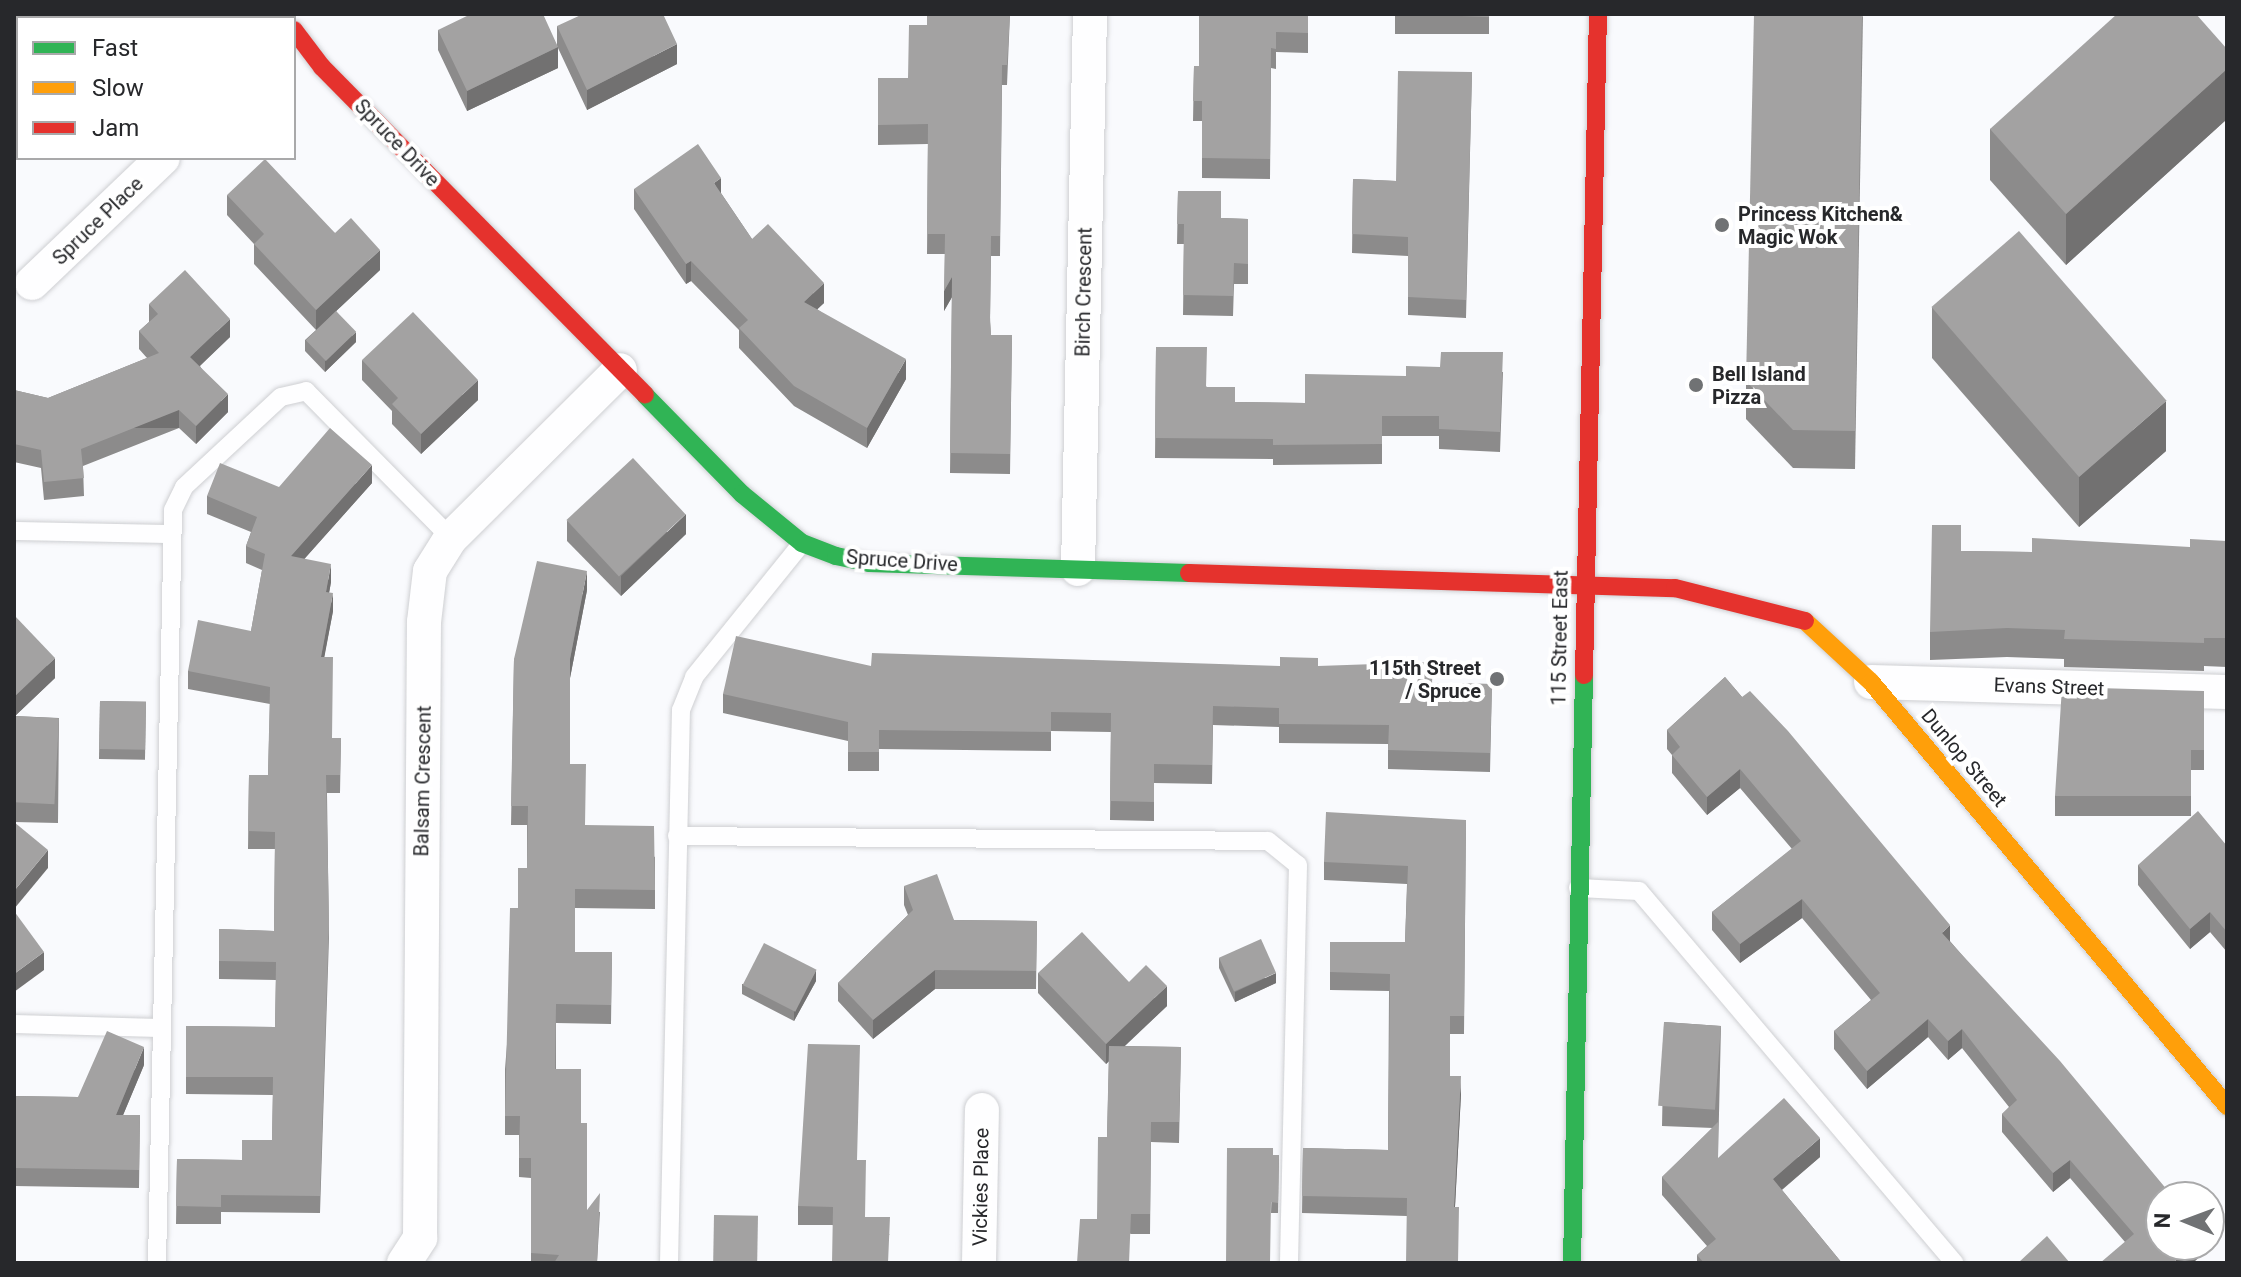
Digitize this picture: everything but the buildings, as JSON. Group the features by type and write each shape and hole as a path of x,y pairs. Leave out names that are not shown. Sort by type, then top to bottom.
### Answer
{"street":[{"path":"296,29 312,14"},
{"name":"Birch Crescent","path":"1078,569 1090,14"},
{"name":"115 Street East","path":"1572,1263 1583,584 1598,14"},
{"name":"Spruce Drive","path":"296,34 322,67 742,494 802,543 869,563 1583,584"},
{"name":"Spruce Place","path":"32,283 161,160"},
{"name":"Balsam Crescent","path":"404,1263 420,1238 424,622 430,571 451,538 620,370"},
{"name":"Dunlop Street","path":"1583,584 1675,588 1803,620 1871,682 2227,1106"},
{"name":"Evans Street","path":"1871,682 2227,692"},
{"name":"Vickies Place","path":"979,1263 982,1110"}],"lane":[{"path":"157,1263 159,1028 173,510 184,487 281,397 306,391 451,538"},
{"path":"14,531 170,534"},
{"path":"669,1263 677,836 686,693 802,543"},
{"path":"677,836 1268,841 1298,865 1289,1263"},
{"path":"1578,888 1639,891 1955,1263"},
{"path":"14,1024 159,1028"}],"traffic: fast":[{"path":"645,395 742,494 802,543 836,556 869,563 1189,573"},
{"path":"1572,1263 1584,675"}],"traffic: slow":[{"path":"1805,621 1871,682 2227,1106"}],"traffic: jam":[{"path":"1584,675 1598,14"},
{"path":"296,33 322,67 645,395"},
{"path":"1189,573 1675,588 1805,621"}],"place":[{"name":"Princess Kitchen& Magic Wok","path":"1722,225"},
{"name":"Bell Island Pizza","path":"1696,385"},
{"name":"115th Street / Spruce","path":"1497,679"}]}
